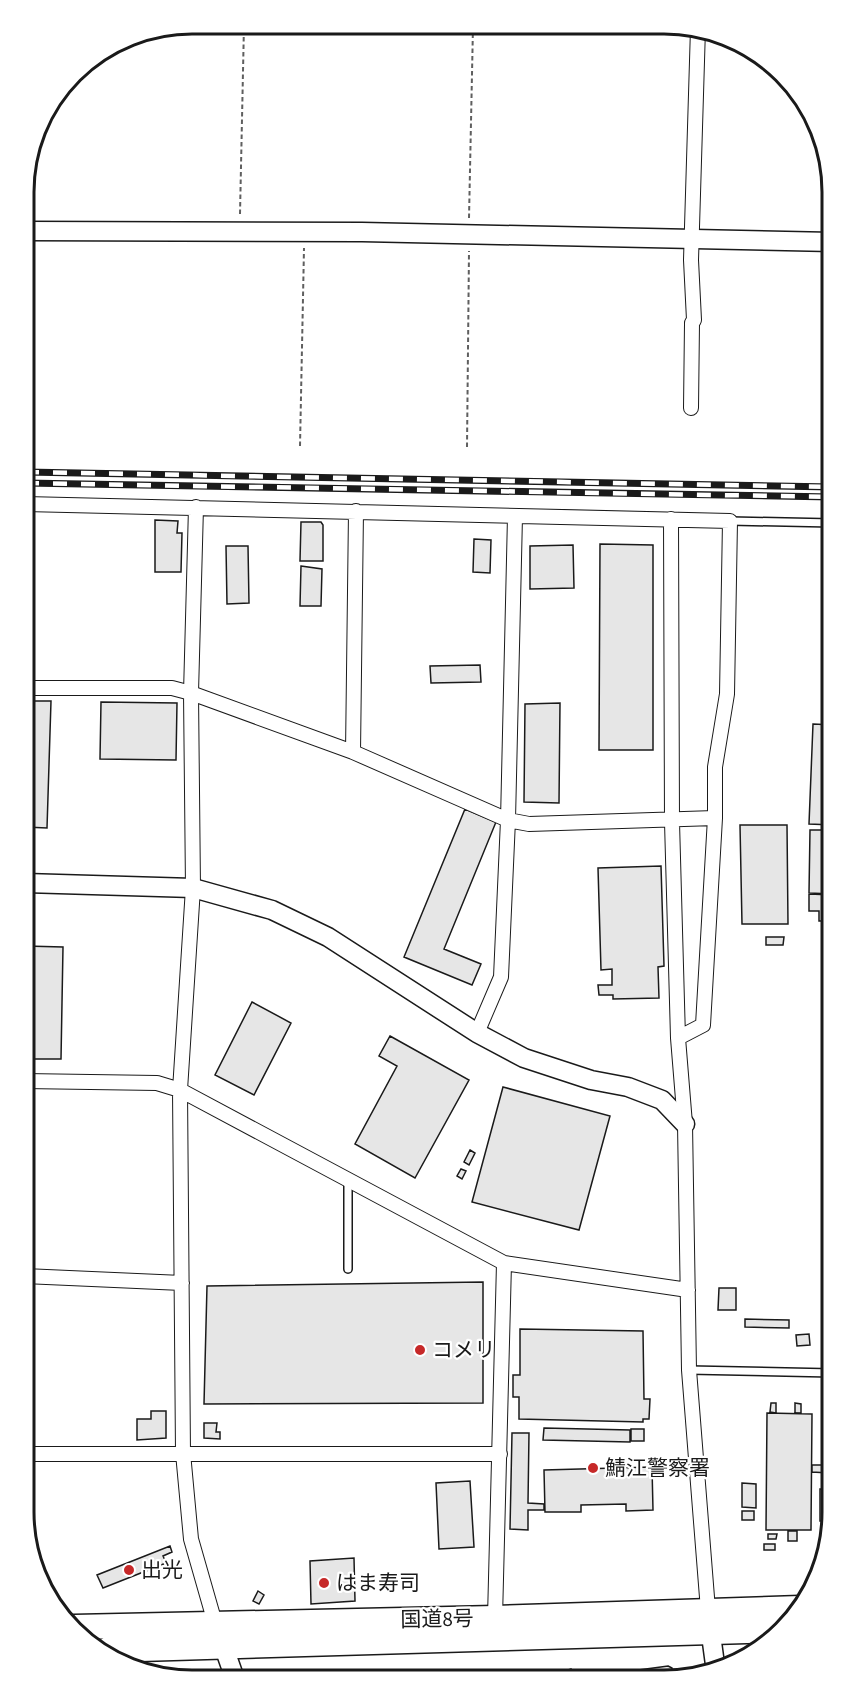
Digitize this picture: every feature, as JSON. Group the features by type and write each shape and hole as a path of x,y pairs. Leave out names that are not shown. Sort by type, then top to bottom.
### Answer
{"highway":[{"name":"国道8号","path":"116,1650 224,1648 709,1621 788,1610"},
{"name":"国道8号","path":"85,1627 495,1618 709,1621 770,1629"}],"street":[{"path":"691,408 698,38"},
{"path":"35,231 304,232 822,242"},
{"path":"35,504 730,520 727,694 715,767 715,818 703,1025 678,1038"},
{"path":"196,507 191,693 193,888 180,1090 183,1453 191,1539 215,1623 233,1670"},
{"path":"353,752 356,511"},
{"path":"477,1033 501,977 508,820 515,516"},
{"path":"671,519 672,822 678,1038 685,1124 689,1370 709,1621 715,1661"},
{"path":"35,688 172,688 191,693 353,752 508,820 529,824 672,822 715,818"},
{"path":"34,883 193,888 272,910 328,937 477,1033 524,1058 591,1080 628,1087 662,1100 685,1124"},
{"path":"34,1081 157,1083 180,1090 504,1263 688,1290"},
{"path":"495,1618 504,1263"},
{"path":"34,1276 182,1283"},
{"path":"34,1454 500,1454"}],"lane":[{"path":"730,520 822,523"},
{"path":"348,1179 348,1269"},
{"path":"689,1370 822,1373"}],"path":[{"path":"239,232 244,35"},
{"path":"300,446 304,232"}],"building":[{"path":"155,520 178,521 177,533 182,533 181,572 155,572"},
{"path":"301,522 321,522 323,525 323,561 300,561"},
{"path":"474,539 491,540 490,573 473,572"},
{"path":"600,544 653,545 653,750 599,750"},
{"path":"573,545 574,588 530,589 530,546"},
{"path":"226,546 248,546 249,603 227,604"},
{"path":"301,566 322,569 321,606 300,606"},
{"path":"480,665 481,682 431,683 430,666"},
{"path":"35,701 51,701 47,828 35,827"},
{"path":"101,702 177,703 176,760 100,759"},
{"path":"560,703 559,803 524,802 525,704"},
{"path":"813,724 822,724 822,825 809,824"},
{"path":"465,809 496,822 444,949 481,964 472,985 404,957"},
{"path":"740,825 787,825 788,924 742,924"},
{"path":"810,830 822,830 822,894 809,893"},
{"path":"661,866 664,966 658,967 659,998 613,999 613,995 599,995 598,985 612,985 612,969 601,970 598,868"},
{"path":"809,894 822,895 822,921 819,921 819,911 809,911"},
{"path":"766,937 784,937 783,945 766,945"},
{"path":"34,946 63,947 61,1059 34,1059"},
{"path":"252,1002 291,1023 254,1095 215,1075"},
{"path":"390,1036 469,1080 415,1178 355,1144 397,1066 379,1056"},
{"path":"503,1087 610,1116 579,1230 472,1202"},
{"path":"470,1150 475,1153 469,1165 464,1162"},
{"path":"461,1169 466,1171 462,1179 457,1176"},
{"path":"483,1282 483,1403 204,1404 207,1286"},
{"path":"719,1288 736,1288 736,1310 718,1310"},
{"path":"745,1319 789,1320 789,1328 745,1327"},
{"path":"520,1329 643,1331 644,1399 650,1399 649,1419 643,1419 643,1422 519,1419 519,1397 513,1397 513,1375 520,1375"},
{"path":"809,1334 810,1345 797,1346 796,1335"},
{"path":"771,1403 776,1403 776,1413 770,1412"},
{"path":"795,1403 801,1404 801,1413 795,1413"},
{"path":"151,1411 166,1411 166,1438 137,1440 137,1419 151,1419"},
{"path":"767,1413 812,1414 811,1530 766,1530"},
{"path":"204,1423 217,1423 216,1432 220,1432 220,1439 204,1438"},
{"path":"544,1428 630,1430 630,1442 543,1440"},
{"path":"631,1429 644,1429 644,1441 631,1441"},
{"path":"512,1433 529,1433 528,1503 544,1504 544,1510 528,1510 528,1530 510,1529"},
{"path":"812,1465 822,1465 822,1473 812,1472"},
{"path":"652,1467 653,1510 626,1511 626,1504 581,1505 581,1512 545,1512 544,1470"},
{"path":"470,1481 474,1547 439,1549 436,1483"},
{"path":"742,1483 756,1484 756,1508 742,1507"},
{"path":"820,1489 822,1489 822,1521 820,1521"},
{"path":"742,1511 754,1511 754,1520 742,1520"},
{"path":"788,1531 797,1531 797,1541 788,1541"},
{"path":"768,1534 777,1534 776,1539 768,1539"},
{"path":"764,1544 775,1544 775,1550 764,1550"},
{"path":"170,1546 172,1552 163,1556 166,1563 103,1588 97,1575"},
{"path":"354,1558 355,1601 311,1604 310,1561"},
{"path":"258,1591 264,1595 259,1604 253,1601"},
{"path":"668,1666 672,1668 665,1670 639,1670"}],"railway":[{"path":"35,472 822,487"},
{"path":"35,483 822,497"}],"place":[{"name":"コメリ","path":"420,1350"},
{"name":"鯖江警察署","path":"593,1468"},
{"name":"出光","path":"129,1570"},
{"name":"はま寿司","path":"324,1583"}]}
